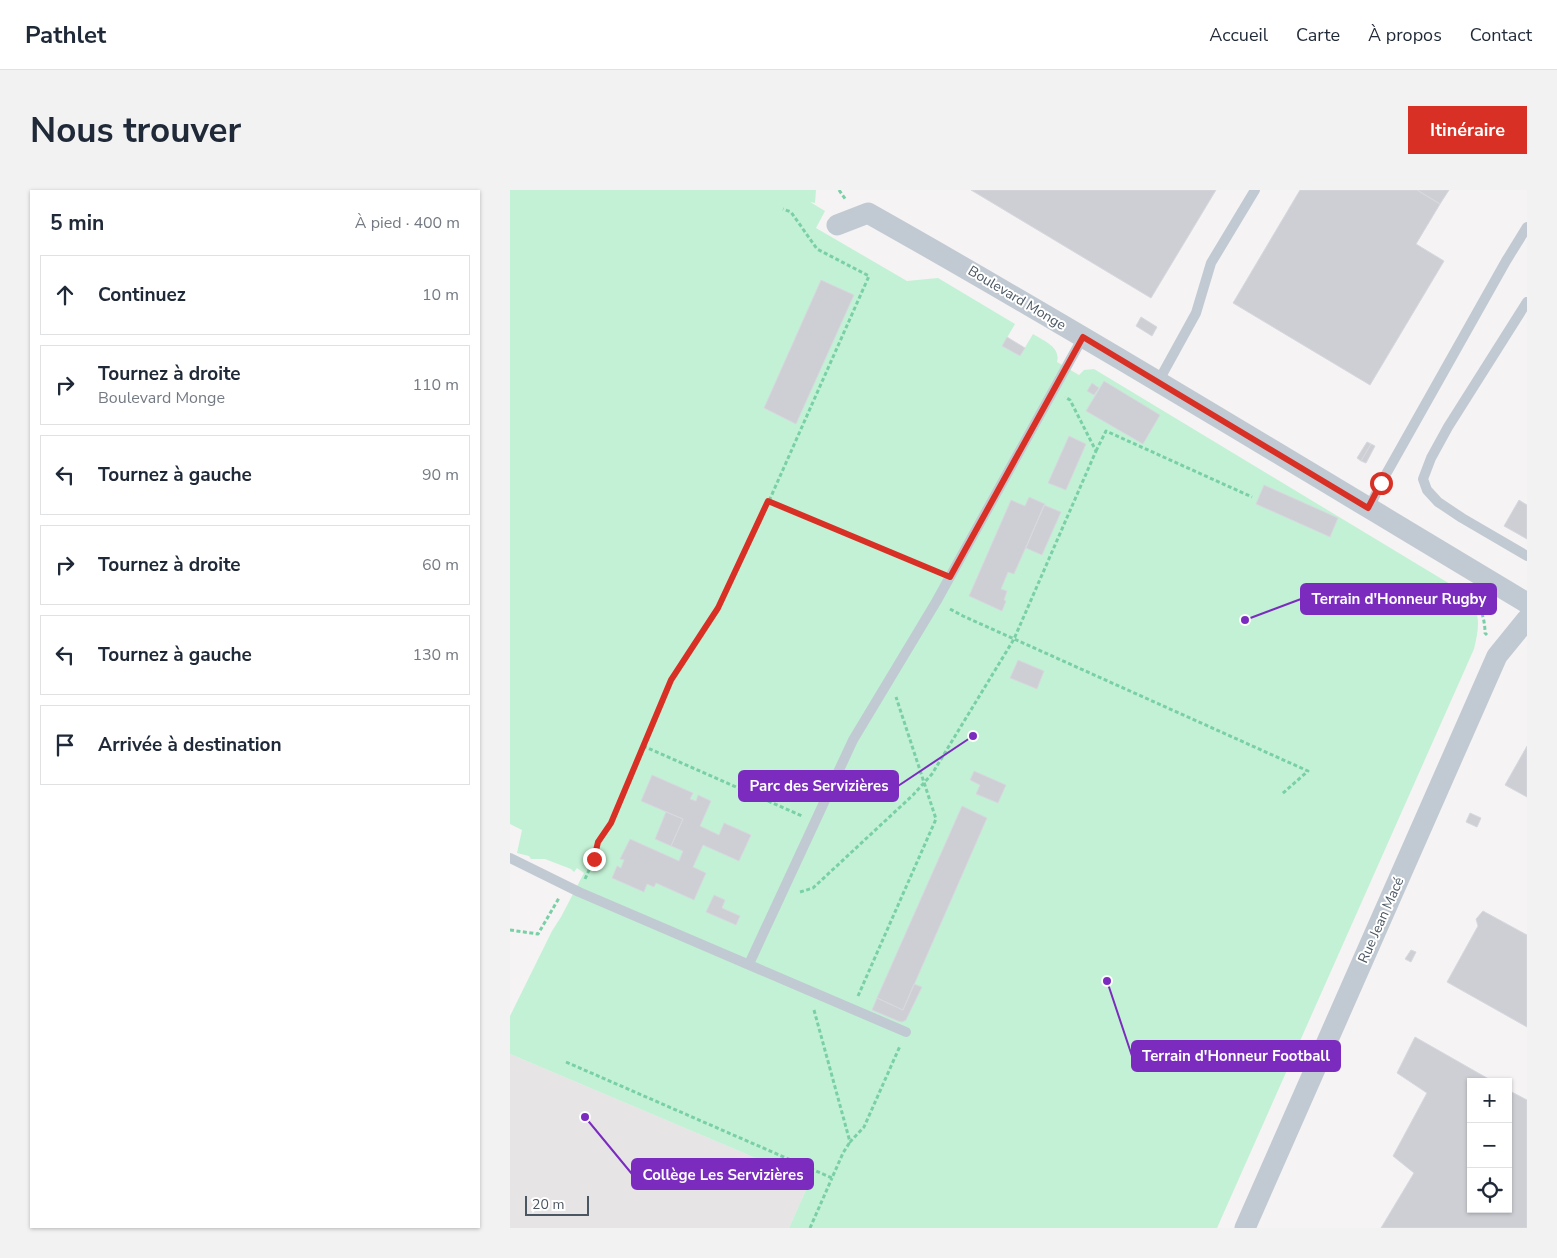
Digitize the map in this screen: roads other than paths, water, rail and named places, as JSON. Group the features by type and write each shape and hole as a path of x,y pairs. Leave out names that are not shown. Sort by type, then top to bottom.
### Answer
{"street":[{"name":"Boulevard Monge","path":"837,225 868,213 1083,337 1527,603"},
{"name":"Rue Jean Macé","path":"1245,1228 1497,656 1527,619"}],"lane":[{"path":"1158,382 1196,313 1211,263 1255,190"},
{"path":"1368,508 1527,227"},
{"path":"1527,302 1448,426 1431,458 1423,480 1427,490 1438,502 1527,556"},
{"path":"749,964 853,740 936,602 1083,337"},
{"path":"510,858 579,892 906,1032"}],"place":[{"name":"Terrain d'Honneur Rugby","path":"1245,620"},
{"name":"Parc des Servizières","path":"973,736"},
{"name":"Terrain d'Honneur Football","path":"1107,981"},
{"name":"Collège Les Servizières","path":"585,1117"}]}
